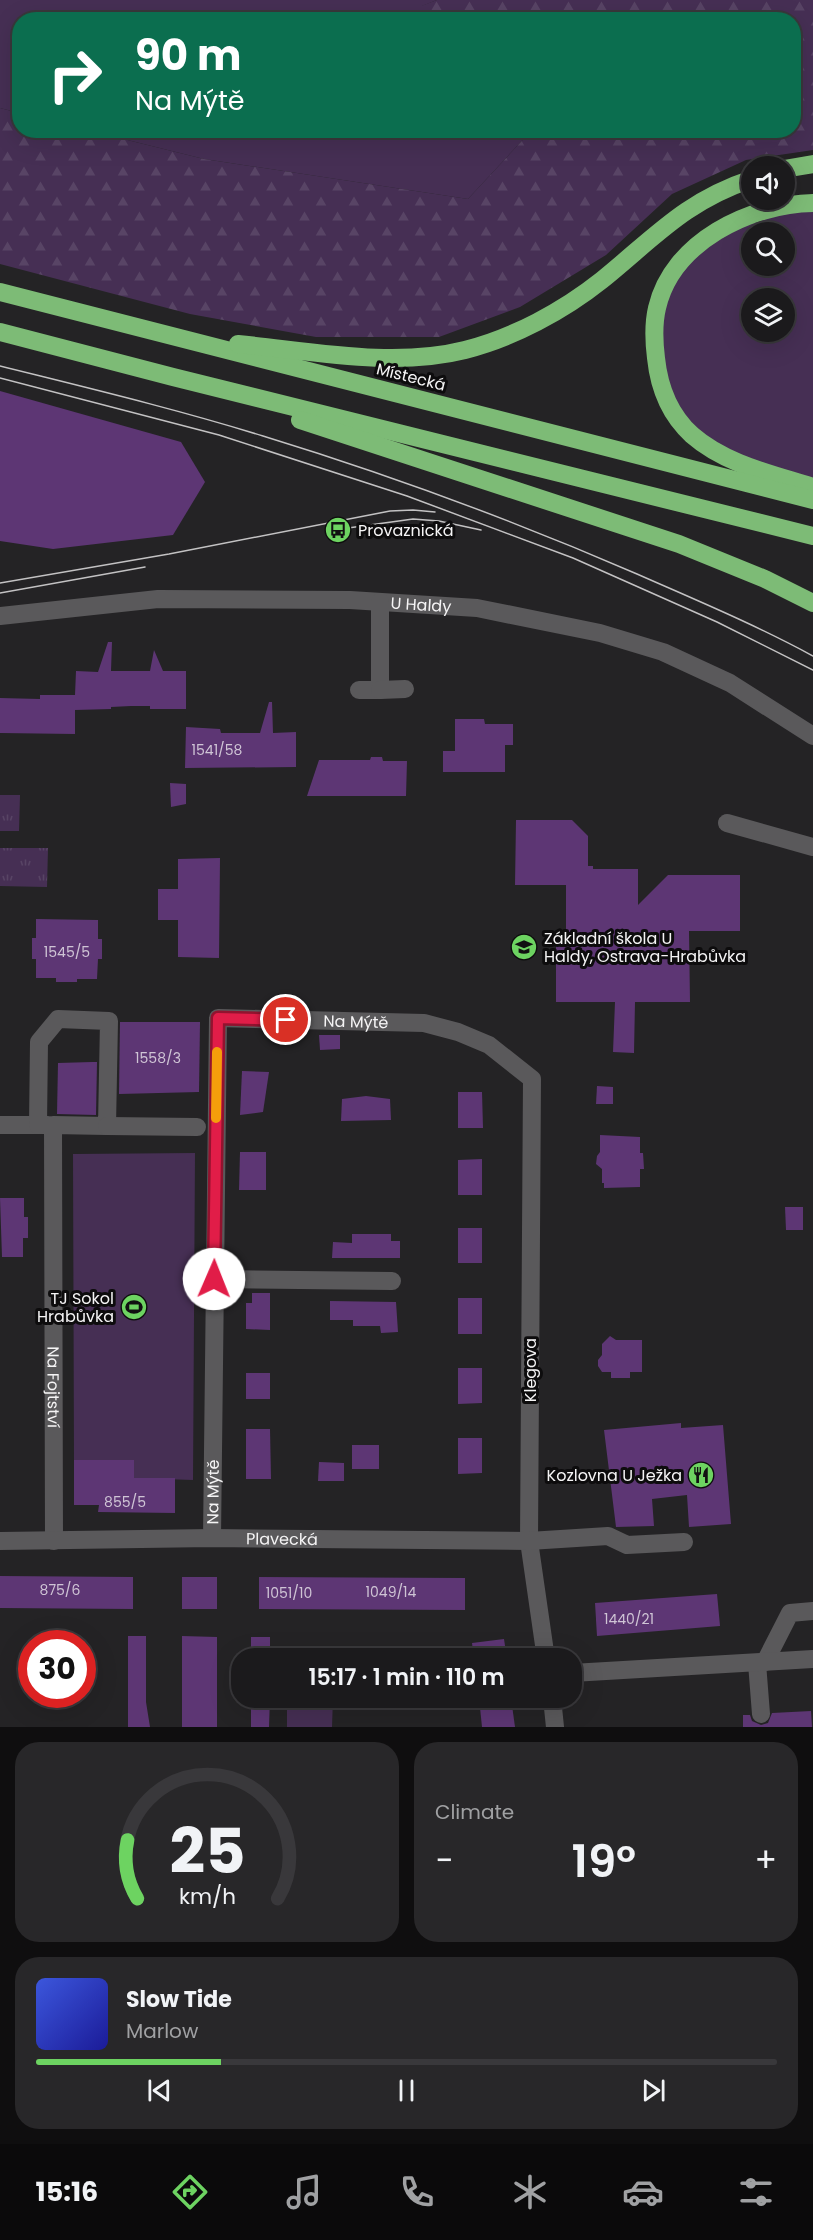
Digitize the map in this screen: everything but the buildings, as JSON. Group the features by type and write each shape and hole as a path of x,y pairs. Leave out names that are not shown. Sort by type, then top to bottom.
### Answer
{"highway":[{"path":"795,167 813,164"},
{"path":"175,337 372,357 416,357 465,351 499,339 538,321 602,280 676,216 718,192 741,183"},
{"path":"813,203 768,210 738,220 687,255 668,280 661,294 654,344 663,394 669,406 692,435 740,463 813,487"},
{"name":"Místecká","path":"0,292 813,500"},
{"path":"0,332 813,536"},
{"path":"173,377 679,544 755,574 813,603"}],"street":[{"name":"U Haldy","path":"0,616 158,600 380,602 477,608 600,633 663,652 730,682 813,736"},
{"path":"380,602 380,690"},
{"path":"359,690 405,689"},
{"path":"727,823 813,848"},
{"name":"Na Mýtě","path":"212,1538 218,1018 424,1023 458,1032 489,1045 532,1079"},
{"name":"Na Fojtství","path":"54,1541 45,1125 39,1042 58,1020 109,1021 107,1126"},
{"name":"Klegova","path":"532,1079 529,1541 544,1648"},
{"path":"0,1125 197,1127"},
{"path":"214,1279 392,1281"},
{"name":"Plavecká","path":"0,1541 212,1538 529,1541 608,1536 627,1545 684,1542"},
{"path":"760,1714 761,1662 790,1613 813,1611"},
{"path":"582,1672 813,1659"},
{"path":"553,1708 555,1727"}],"green space":[{"path":"0,0 437,0 422,6 424,12 12,12 12,111 0,108"},
{"path":"437,0 813,0 813,150 773,156 741,156 741,162 672,194 606,255 520,307 439,337 316,337 190,314 0,264 0,108 12,111 12,138 119,138 204,159 468,199 525,138 801,138 801,12 423,12 421,6"},
{"path":"119,138 525,138 468,199 204,159"},
{"path":"802,203 813,203 813,487 740,463 669,406 657,308 705,241 741,227 741,276 795,276 795,222 754,222 784,210 795,210 795,206"},
{"path":"0,795 20,795 19,831 0,831"},
{"path":"0,848 48,848 47,887 0,886"},
{"name":"TJ Sokol Hrabůvka","path":"195,1153 193,1480 134,1478 134,1461 74,1460 73,1154"},
{"path":"287,1708 333,1708 332,1727 287,1727"}],"tram line":[{"path":"0,366 230,426 405,483 591,554 726,613 813,656"},
{"path":"0,378 219,435 407,496 573,558 717,622 813,670"},
{"path":"0,583 169,554 390,511 435,512"},
{"path":"348,528 413,519 439,521 481,530"},
{"path":"0,593 145,567"}],"slow traffic":[{"path":"216,1118 217,1052"}],"place":[{"name":"Provaznická","path":"338,530"},
{"name":"Základní škola U Haldy, Ostrava-Hrabůvka","path":"524,947"},
{"name":"TJ Sokol Hrabůvka","path":"134,1307"},
{"name":"Kozlovna U Ježka","path":"701,1475"}],"route":[{"path":"214,1279 218,1018 286,1020"}]}
